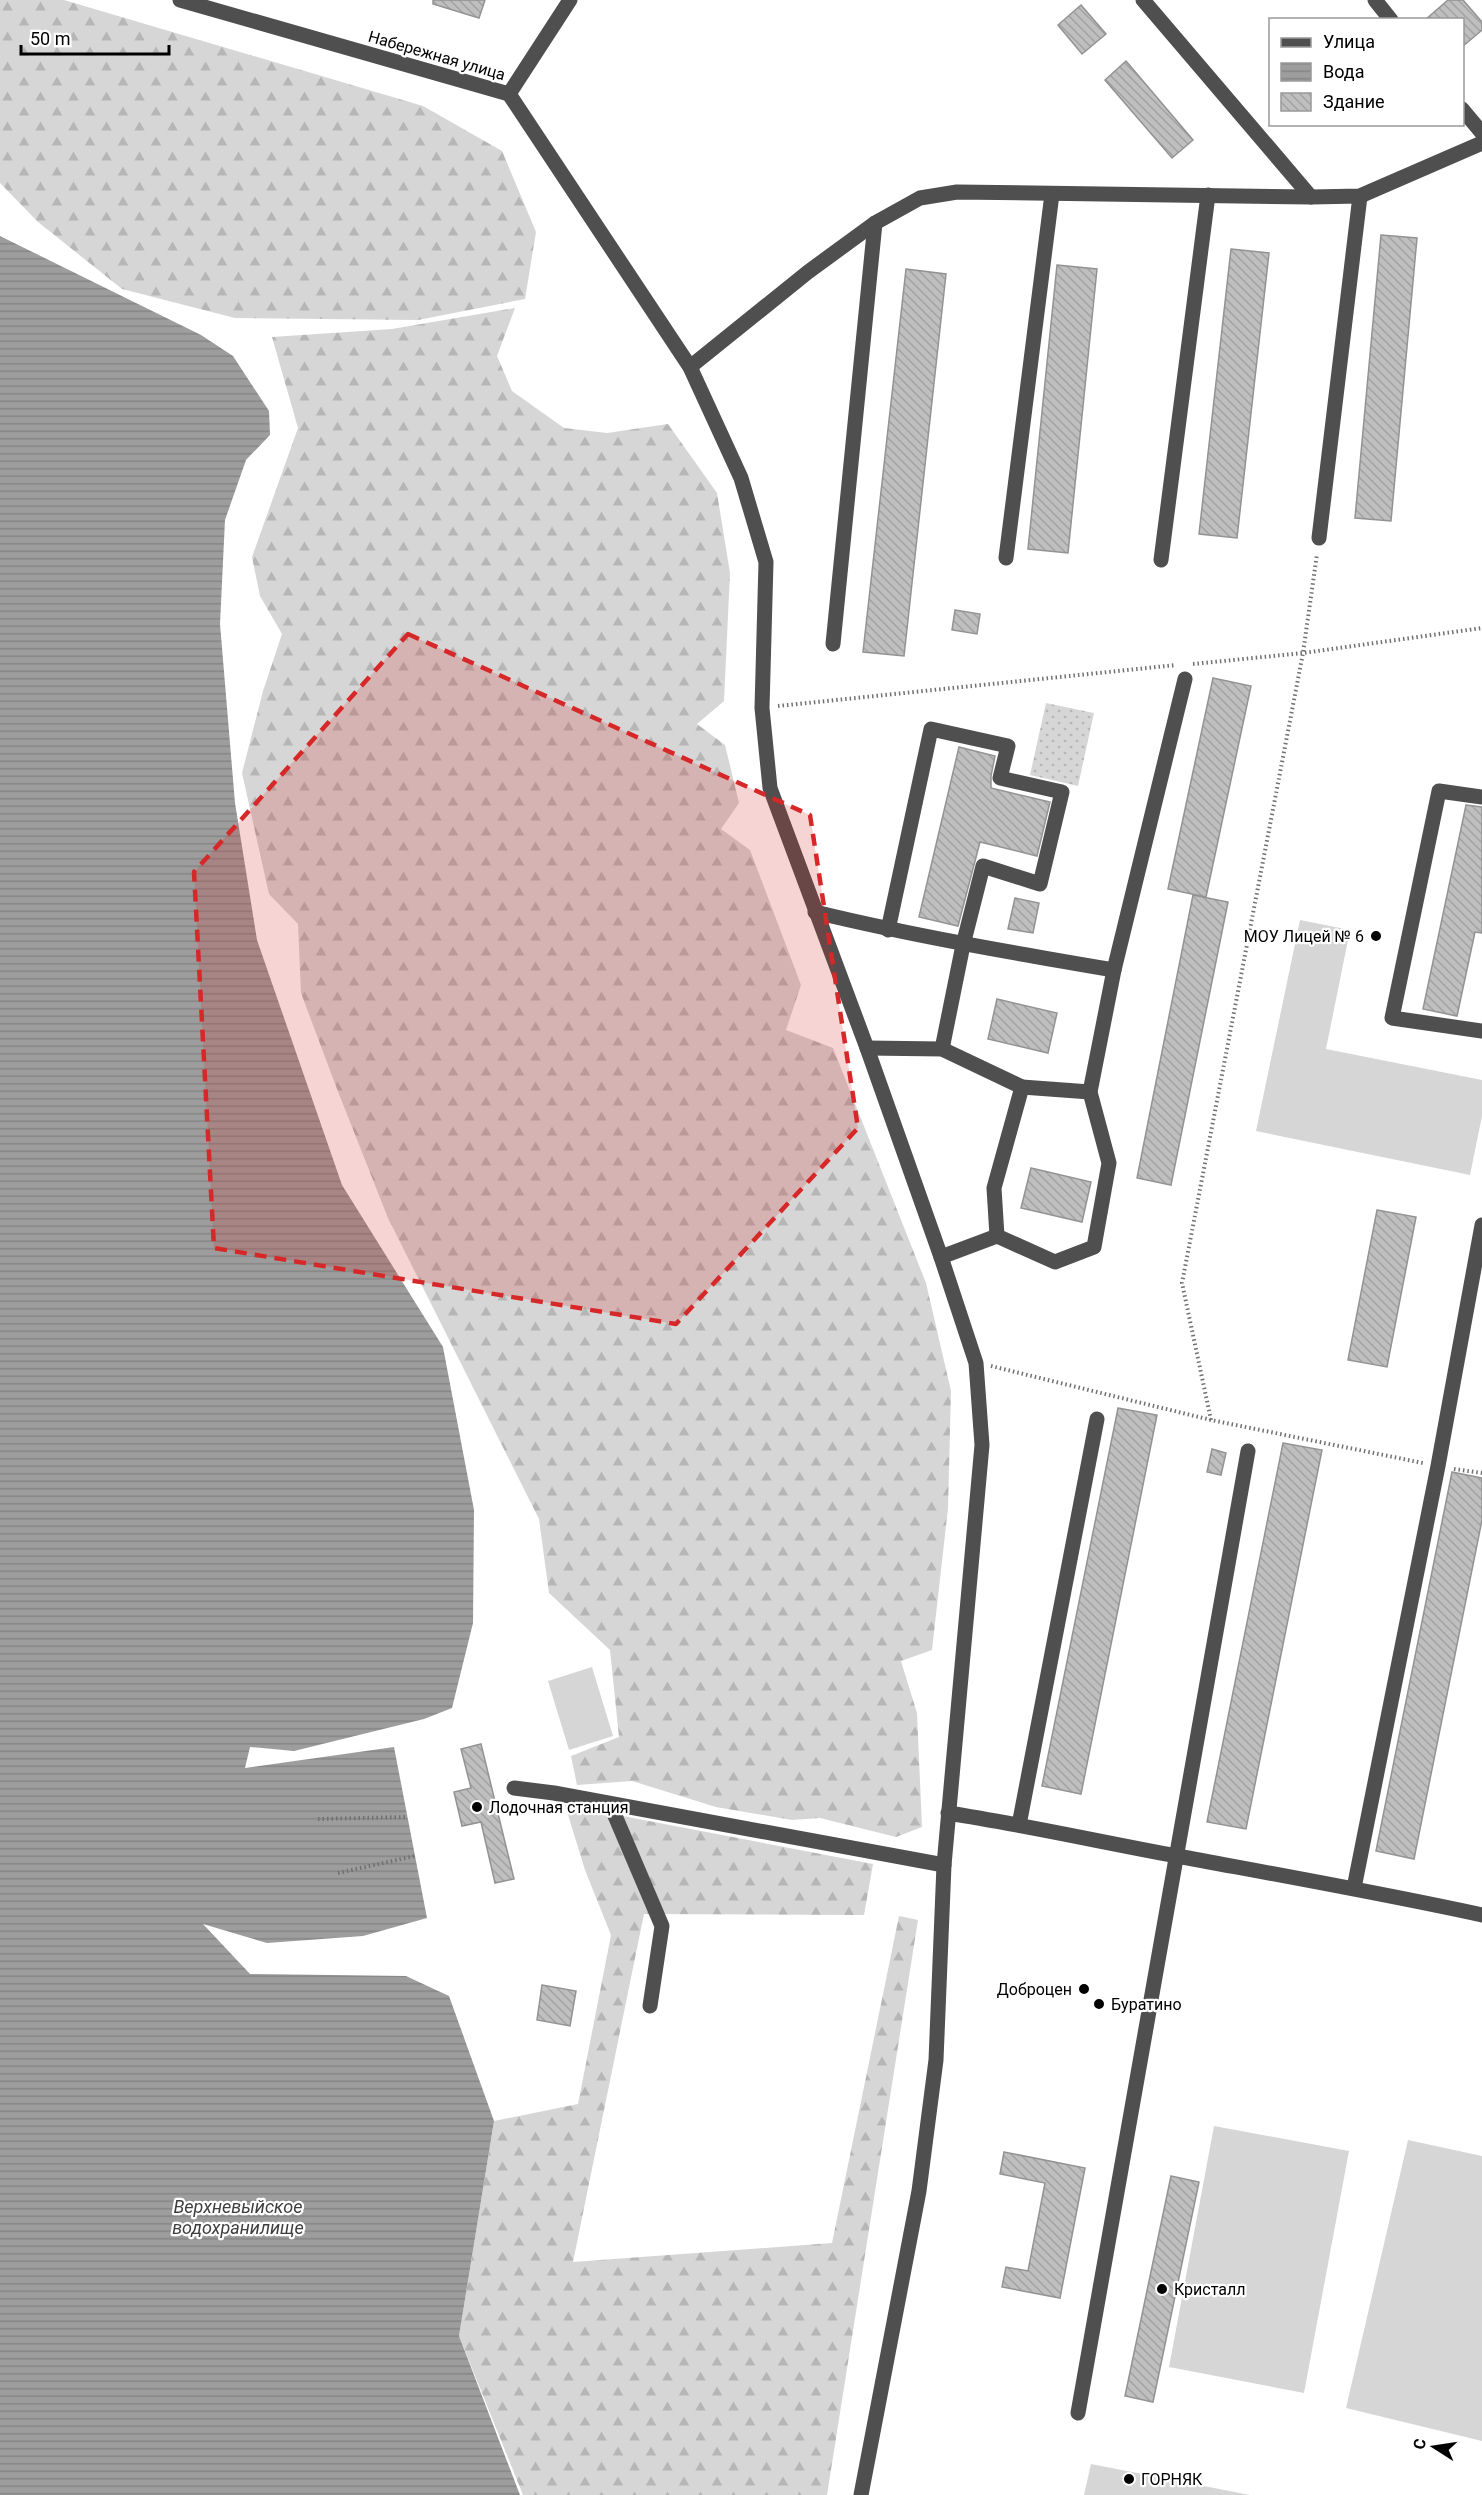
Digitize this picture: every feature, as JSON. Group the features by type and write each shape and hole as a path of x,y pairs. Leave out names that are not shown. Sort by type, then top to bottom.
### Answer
{"street":[{"name":"Набережная улица","path":"180,0 509,94 690,367 741,478 766,562 762,708 770,788 867,1048 976,1363 982,1445 944,1865 936,2060 920,2181 861,2495"},
{"path":"509,94 570,0"},
{"path":"1143,0 1311,197"},
{"path":"1375,0 1388,18"},
{"path":"1464,111 1482,133"},
{"path":"690,367 808,272 875,223 920,198 957,192 1360,196 1482,143"},
{"path":"1006,558 1052,194"},
{"path":"1161,560 1208,195"},
{"path":"1319,538 1360,196"},
{"path":"832,644 875,223"},
{"path":"941,1257 997,1236 1055,1262 1094,1247 1109,1163 1090,1092 1114,970 1185,679"},
{"path":"888,930 931,729 1008,746 1000,778 1062,792 1040,884 983,866 963,945 942,1049"},
{"path":"1482,797 1439,791 1392,1018 1482,1030"},
{"path":"815,912 963,945 1114,970"},
{"path":"867,1048 942,1049 1022,1087 1090,1092"},
{"path":"997,1236 994,1188 1022,1087"},
{"path":"1354,1888 1438,1467 1482,1225"},
{"path":"1019,1824 1097,1419"},
{"path":"1078,2413 1248,1451"},
{"path":"514,1788 944,1865"},
{"path":"610,1804 662,1926 650,2006"},
{"path":"948,1814 1019,1824 1175,1856 1354,1888 1482,1915"}],"path":[{"path":"1211,1420 1182,1283 1303,652 1319,538"},
{"path":"762,708 1303,652 1482,628"},
{"path":"976,1363 1211,1420 1438,1467 1482,1473"},
{"path":"318,1819 407,1817"},
{"path":"338,1873 415,1856"}],"highlighted area":[{"path":"408,634 810,815 858,1128 676,1324 214,1248 194,872"}],"green space":[{"path":"0,0 64,0 423,106 502,151 536,232 525,299 418,320 235,318 122,289 38,222 0,183"},
{"path":"515,308 497,356 512,391 564,428 607,433 668,424 717,493 730,573 724,701 697,724 725,745 739,803 721,829 750,850 801,985 786,1030 833,1048 926,1283 951,1391 948,1508 932,1650 901,1661 917,1713 922,1827 896,1837 820,1818 792,1820 716,1807 632,1781 577,1785 571,1756 619,1737 610,1650 549,1593 539,1519 388,1218 301,993 298,924 269,894 242,773 263,691 282,634 260,596 252,557 298,428 272,337 392,329"},
{"path":"1046,703 1094,713 1078,786 1030,775"},
{"path":"1300,920 1350,930 1326,1049 1482,1080 1482,1116 1470,1175 1256,1131"},
{"path":"592,1667 613,1736 569,1750 548,1681"},
{"path":"565,1805 873,1864 864,1915 644,1914 573,2262 832,2243 899,1916 918,1920 827,2495 523,2495 459,2336 494,2121 578,2104 611,1935 585,1870"},
{"path":"1214,2126 1349,2151 1304,2393 1169,2367"},
{"path":"1408,2140 1482,2156 1482,2441 1346,2408"},
{"name":"ГОРНЯК","path":"1091,2464 1250,2495 1084,2495"}],"water":[{"name":"Верхневыйское водохранилище","path":"0,236 201,335 233,356 269,411 270,435 246,460 225,520 220,624 235,803 257,940 342,1185 443,1347 474,1510 473,1623 452,1708 424,1719 294,1751 250,1747 245,1768 394,1747 427,1918 363,1936 267,1943 203,1924 250,1974 406,1976 449,1996 494,2121 459,2336 520,2495 0,2495"}],"building":[{"path":"433,0 485,0 479,18 433,4"},
{"path":"1448,0 1463,0 1482,22 1482,30 1464,45 1464,18 1427,18"},
{"path":"1081,5 1106,34 1082,54 1058,25"},
{"path":"1126,61 1193,140 1172,158 1105,80"},
{"path":"1381,235 1417,238 1391,521 1355,518"},
{"path":"1231,249 1269,253 1237,538 1199,534"},
{"path":"1057,265 1097,269 1068,553 1028,549"},
{"path":"906,269 946,274 904,656 863,652"},
{"path":"955,610 980,614 977,634 952,630"},
{"path":"1213,678 1251,686 1206,897 1168,889"},
{"path":"959,747 995,756 991,788 1050,802 1037,856 980,842 958,926 919,917"},
{"path":"1466,805 1482,807 1482,933 1475,932 1457,1016 1423,1009"},
{"path":"1193,895 1228,902 1171,1185 1137,1178"},
{"path":"1015,898 1039,903 1033,933 1008,929"},
{"path":"997,999 1057,1013 1048,1053 988,1039"},
{"path":"1031,1168 1091,1182 1082,1222 1021,1208"},
{"path":"1377,1210 1416,1217 1387,1367 1348,1360"},
{"path":"1118,1408 1157,1415 1081,1794 1042,1786"},
{"path":"1283,1443 1322,1450 1246,1829 1207,1822"},
{"path":"1212,1449 1226,1453 1221,1475 1207,1472"},
{"path":"1452,1472 1482,1478 1482,1520 1414,1859 1376,1851"},
{"name":"Лодочная станция","path":"481,1744 514,1879 495,1883 481,1822 462,1826 454,1792 471,1788 461,1749"},
{"path":"542,1985 576,1991 570,2026 537,2020"},
{"path":"1004,2152 1085,2168 1060,2298 1002,2287 1006,2267 1028,2271 1045,2183 1000,2174"},
{"name":"Кристалл","path":"1171,2176 1199,2182 1153,2402 1125,2396"}],"place":[{"name":"МОУ Лицей № 6","path":"1376,936"},
{"name":"Лодочная станция","path":"477,1807"},
{"name":"Доброцен","path":"1084,1989"},
{"name":"Буратино","path":"1099,2004"},
{"name":"Кристалл","path":"1162,2289"},
{"name":"ГОРНЯК","path":"1129,2479"}]}
